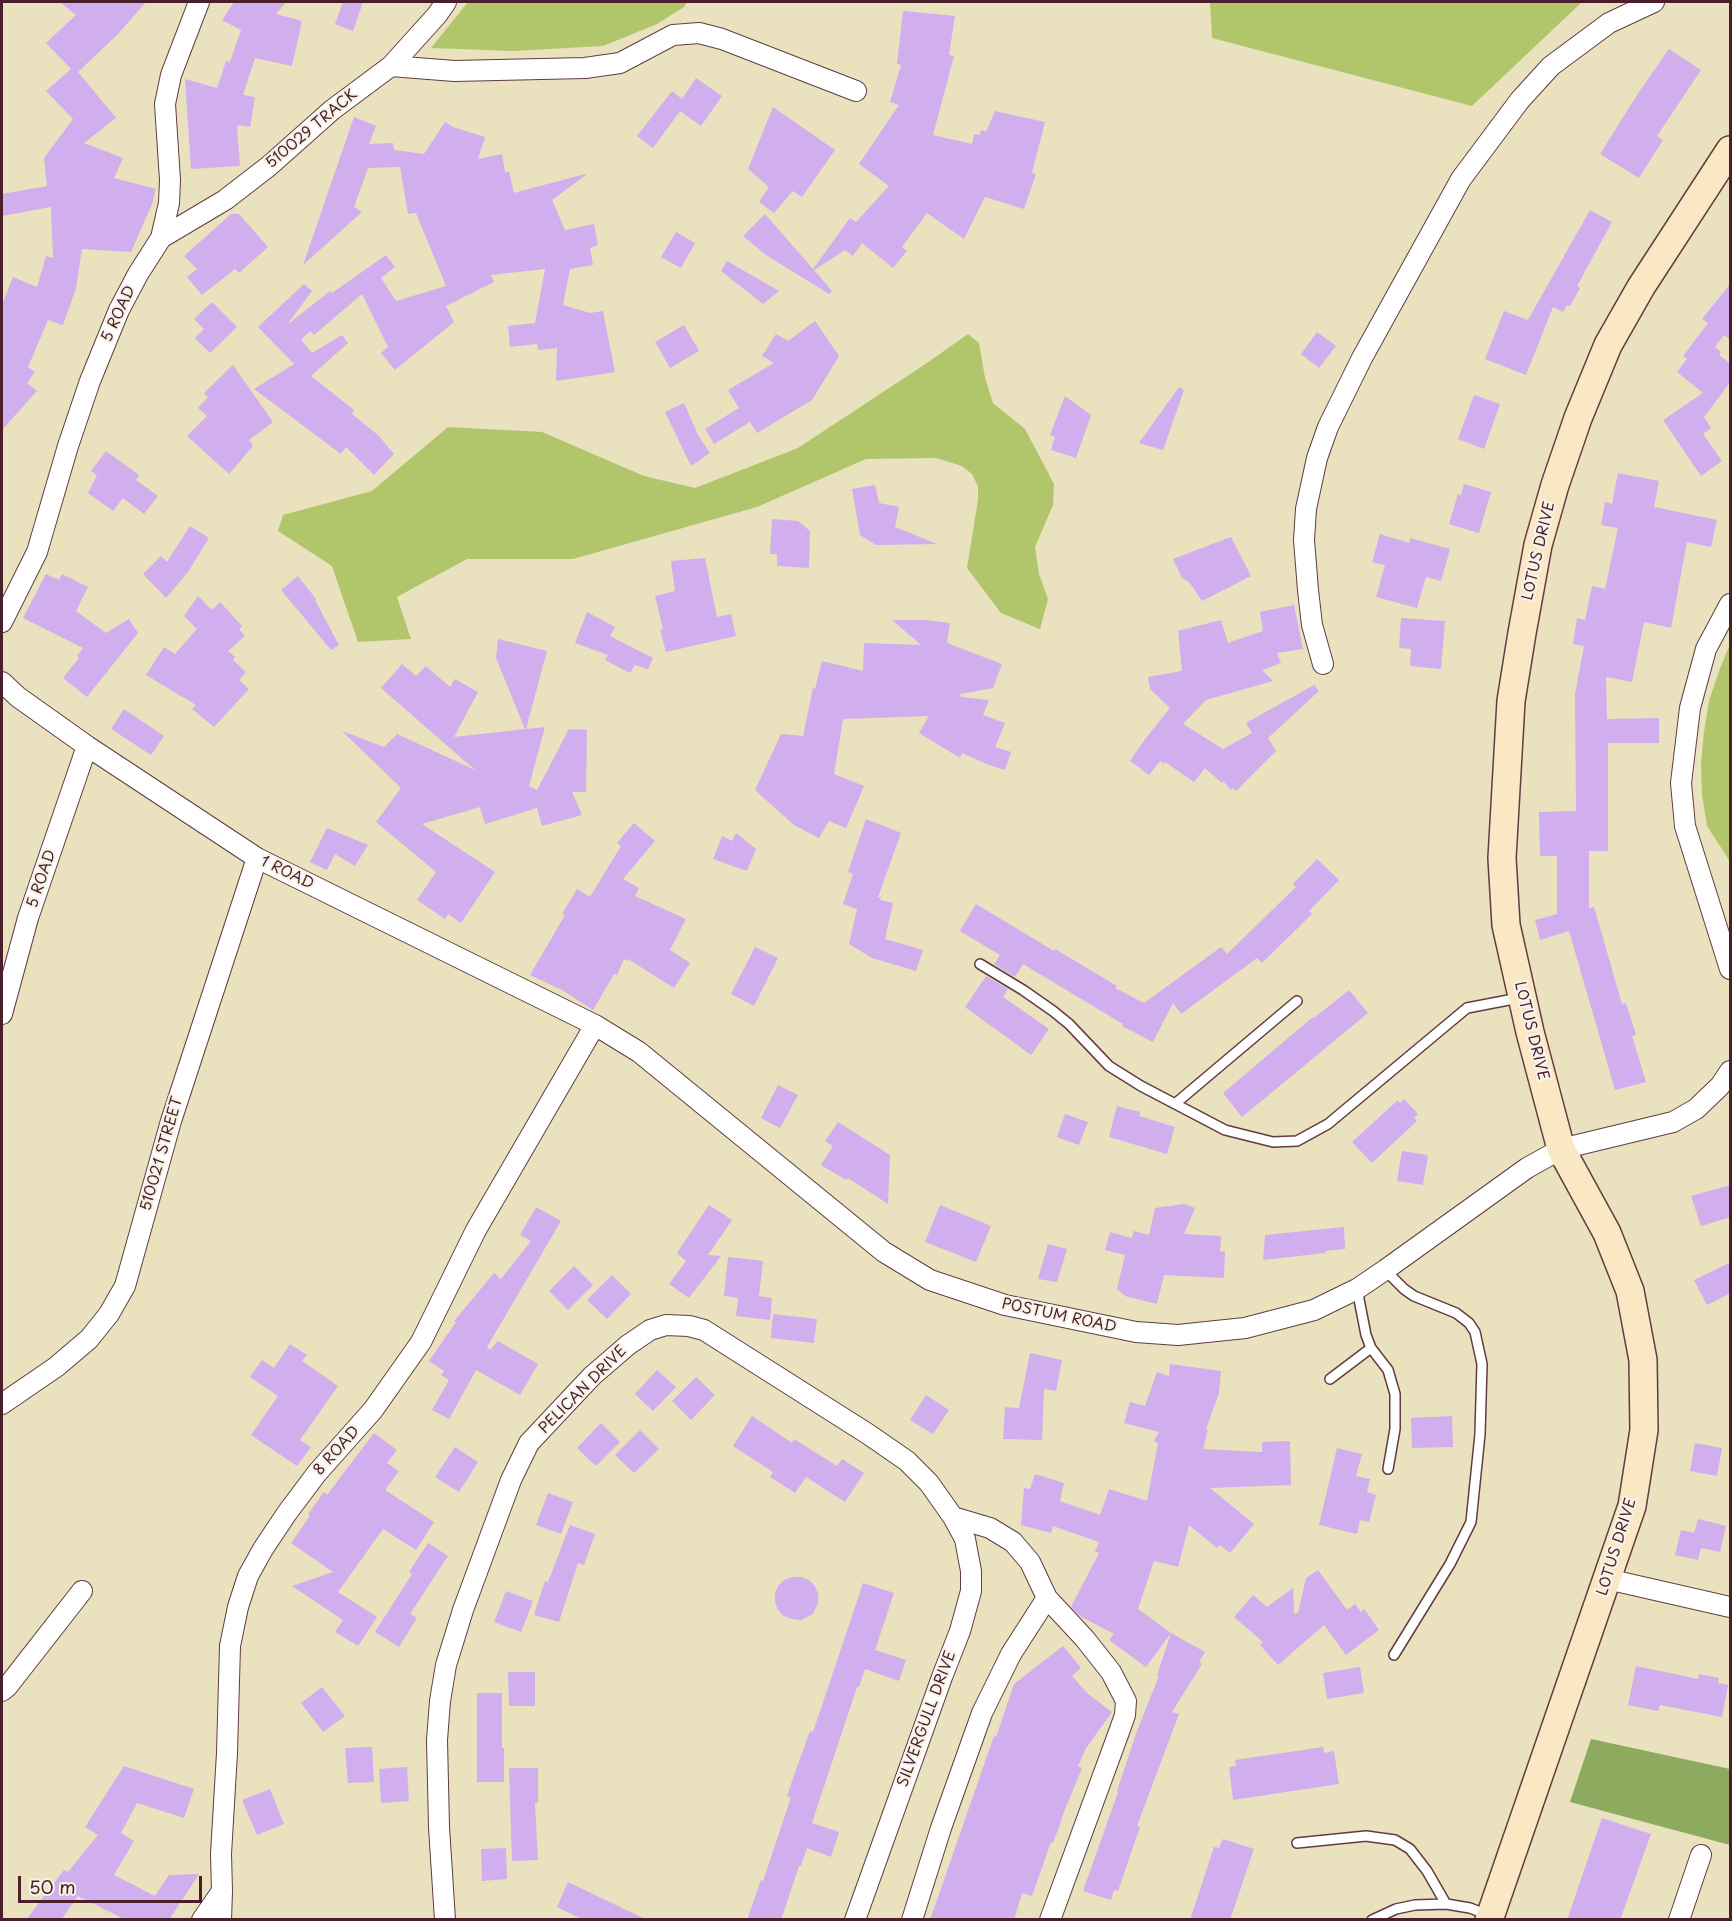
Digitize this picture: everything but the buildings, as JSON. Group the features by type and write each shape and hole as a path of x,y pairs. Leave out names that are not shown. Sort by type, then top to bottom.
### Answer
{"street":[{"name":"5 ROAD","path":"2,622 37,552 90,381 119,310 161,238 169,203 170,180 165,104 171,75 199,2"},
{"name":"510029 TRACK","path":"161,238 225,200 269,166 332,110 392,66 446,2"},
{"path":"1323,664 1312,625 1308,590 1304,540 1306,508 1317,458 1328,427 1362,358 1461,179 1520,100 1551,66 1609,23 1654,2"},
{"path":"392,66 454,71 585,68 620,63 672,35 699,33 722,39 856,91"},
{"name":"LOTUS DRIVE","path":"1490,1918 1632,1506 1644,1430 1643,1360 1630,1291 1606,1233 1561,1149 1522,998 1506,925 1502,858 1511,701 1538,545 1555,485 1578,418 1608,345 1647,278 1731,150"},
{"path":"1731,604 1706,649 1690,708 1681,783 1685,826 1731,969"},
{"name":"1 ROAD","path":"2,682 18,697 87,746 257,858 596,1025"},
{"name":"5 ROAD","path":"2,1014 28,918 87,746"},
{"name":"510021 STREET","path":"2,1404 56,1367 89,1339 109,1314 125,1286 171,1121 257,858"},
{"name":"POSTUM ROAD","path":"596,1025 639,1052 884,1252 930,1280 1005,1305 1136,1332 1178,1335 1245,1328 1314,1310 1357,1289 1527,1168 1561,1149 1673,1122 1696,1109 1720,1086 1731,1071"},
{"name":"8 ROAD","path":"221,1920 221,1854 230,1646 238,1607 248,1576 287,1513 317,1473 373,1410 421,1341 476,1230 596,1025"},
{"name":"PELICAN DRIVE","path":"445,1920 439,1827 440,1701 446,1665 463,1610 511,1480 530,1443 592,1376 628,1345 650,1330 666,1325 688,1326 704,1330 907,1461 929,1483 953,1517"},
{"path":"953,1517 990,1528 1013,1542 1030,1562 1047,1598 1085,1639 1105,1665 1120,1687 1126,1701 1125,1715 1050,1920"},
{"name":"SILVERGULL DRIVE","path":"855,1920 960,1631 971,1592 971,1571 965,1539 953,1517"},
{"path":"1607,1579 1731,1607"},
{"path":"2,1691 82,1592"},
{"path":"912,1920 941,1828 982,1713 1011,1654 1047,1598"},
{"path":"1679,1920 1701,1855"},
{"path":"202,1920 222,1891"}],"lane":[{"path":"980,964 1053,1011 1070,1024 1109,1066 1141,1086 1225,1130 1274,1142 1297,1141 1328,1124 1460,1012 1473,1005 1522,998"},
{"path":"1176,1103 1297,1001"},
{"path":"1385,1270 1414,1296 1456,1313 1468,1323 1475,1332 1482,1364 1480,1434 1471,1522 1450,1564 1394,1655"},
{"path":"1357,1289 1366,1335 1371,1348 1388,1370 1395,1394 1395,1429 1388,1469"},
{"path":"1330,1379 1371,1348"},
{"path":"1297,1843 1366,1836 1395,1840 1410,1849 1427,1871 1446,1904"},
{"path":"1372,1920 1396,1909 1415,1905 1446,1904 1470,1908 1490,1918"}],"green space":[{"path":"468,2 687,2 684,7 657,24 603,46 513,51 431,48"},
{"path":"1210,2 1582,2 1472,106 1212,38"},
{"path":"968,334 979,343 985,378 993,403 1025,429 1054,484 1053,505 1035,547 1039,574 1048,599 1040,629 1001,613 967,568 978,500 978,486 972,474 962,466 936,458 866,459 757,507 573,559 467,559 397,597 411,639 358,642 332,566 278,531 283,515 372,491 448,427 542,432 644,476 695,488 798,448"},
{"path":"1730,644 1730,866 1729,860 1707,826 1702,795 1701,764 1709,701"},
{"path":"1591,1739 1730,1769 1730,1845 1570,1802"}]}
